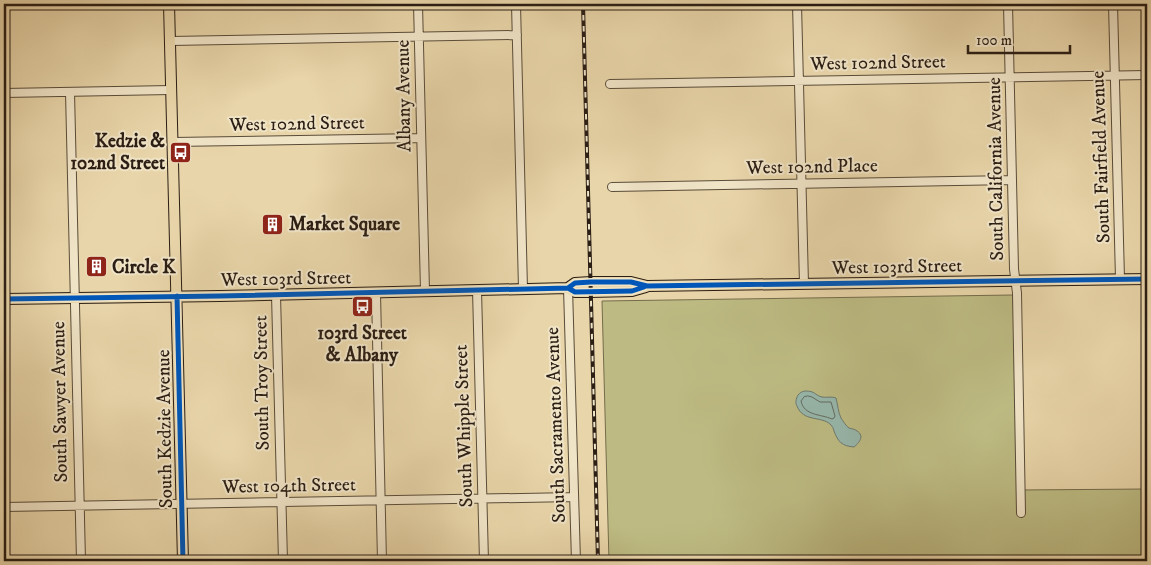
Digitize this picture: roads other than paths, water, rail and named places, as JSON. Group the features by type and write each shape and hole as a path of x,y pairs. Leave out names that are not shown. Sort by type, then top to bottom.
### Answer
{"main road":[{"name":"South Kedzie Avenue","path":"169,4 183,561"},
{"name":"West 103rd Street","path":"4,299 568,288 576,283 590,282 631,282 647,286 1147,279"}],"street":[{"name":"Albany Avenue","path":"418,4 425,291"},
{"path":"516,4 523,289"},
{"path":"797,4 804,284"},
{"name":"South California Avenue","path":"1008,4 1017,293 1021,513"},
{"name":"South Fairfield Avenue","path":"1113,4 1120,279"},
{"path":"170,41 517,35"},
{"name":"West 102nd Street","path":"610,84 1147,75"},
{"path":"4,93 171,90"},
{"name":"South Sawyer Avenue","path":"70,92 80,561"},
{"name":"West 102nd Street","path":"173,142 421,138"},
{"name":"West 102nd Place","path":"612,186 1012,180"},
{"name":"South Sacramento Avenue","path":"568,288 576,561"},
{"name":"South Whipple Street","path":"477,290 484,561"},
{"path":"376,292 382,561"},
{"name":"South Troy Street","path":"276,295 283,561"},
{"name":"West 104th Street","path":"4,507 574,497"}],"water":[{"path":"805,391 822,397 836,398 843,421 849,428 856,430 861,435 854,447 841,443 830,424 808,417 800,411 796,405 796,399 801,392"}],"railway":[{"path":"583,4 598,561"}],"place":[{"name":"Kedzie & 102nd Street","path":"181,152"},
{"name":"Market Square","path":"273,224"},
{"name":"Circle K","path":"96,267"},
{"name":"103rd Street & Albany","path":"362,307"}]}
